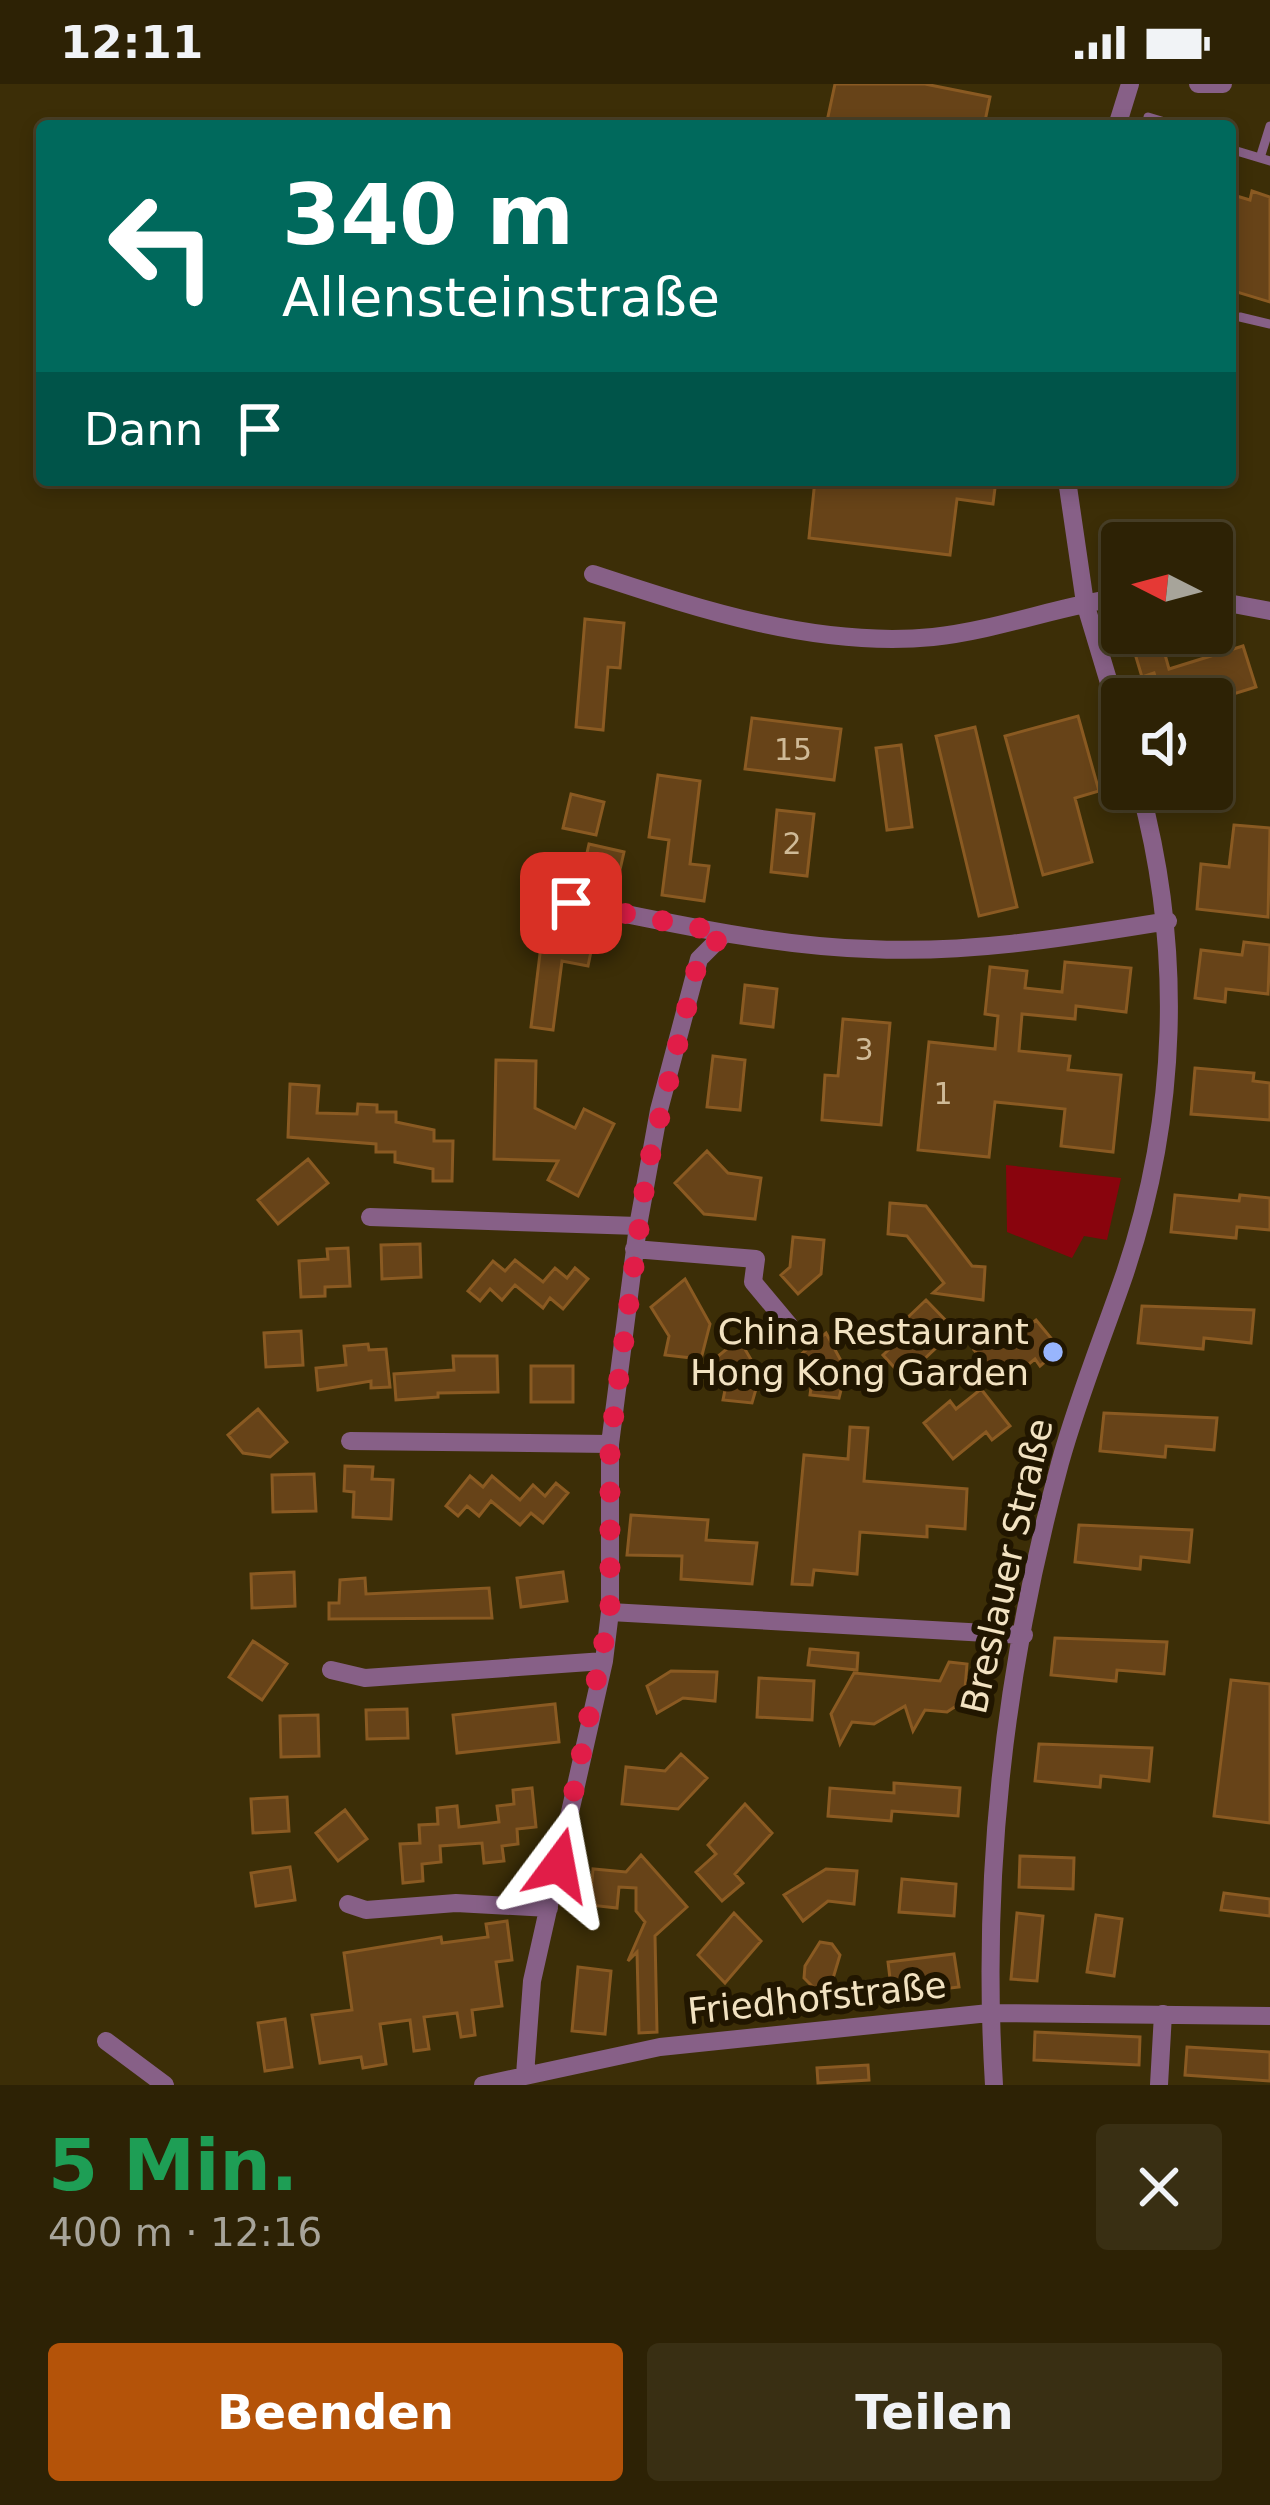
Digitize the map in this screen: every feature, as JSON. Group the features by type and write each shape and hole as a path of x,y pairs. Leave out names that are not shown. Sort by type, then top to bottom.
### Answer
{"street":[{"path":"1120,120 1130,84"},
{"path":"1198,84 1223,84"},
{"path":"1068,486 1084,603 1107,678"},
{"path":"593,574 693,606 852,639 934,637 1101,600"},
{"path":"1233,604 1270,611"},
{"name":"Breslauer Straße","path":"994,2085 989,2013 1001,1741 1060,1465 1126,1270 1164,1106 1171,1010 1168,921 1144,810"},
{"path":"571,903 725,933 866,950 1038,943 1168,921"},
{"path":"525,2075 532,1981 604,1661 610,1612 610,1444 638,1226 659,1110 699,958 725,933"},
{"path":"370,1217 638,1226"},
{"path":"634,1249 756,1259 753,1282 789,1325"},
{"path":"350,1441 610,1444"},
{"path":"610,1612 1024,1635"},
{"path":"331,1670 365,1678 604,1661"},
{"path":"348,1904 366,1910 456,1903 549,1908"},
{"name":"Friedhofstraße","path":"483,2085 660,2047 989,2013 1270,2016"},
{"path":"1159,2085 1163,2014"},
{"path":"106,2041 165,2085"}],"lane":[{"path":"1148,117 1158,120"},
{"path":"1236,151 1265,160 1270,126"},
{"path":"1240,317 1270,324"}],"shaded area":[{"path":"1006,1165 1121,1178 1107,1240 1084,1236 1072,1258 1007,1232"}],"building":[{"path":"835,84 925,84 990,97 985,120 827,120"},
{"path":"1252,191 1270,197 1270,302 1236,292 1236,196 1250,200"},
{"path":"814,486 995,486 993,504 957,499 950,555 809,538"},
{"path":"585,619 624,623 620,668 608,667 603,730 576,727"},
{"path":"1243,646 1256,687 1233,694 1233,678 1156,678 1154,673 1142,677 1135,654 1165,654 1169,669 1233,654 1233,649"},
{"path":"1078,716 1099,791 1075,798 1092,862 1043,875 1005,736"},
{"path":"752,718 841,729 834,780 745,769"},
{"path":"975,727 1017,907 979,916 936,736"},
{"path":"901,745 912,827 887,830 876,748"},
{"path":"658,775 700,781 690,864 709,866 704,901 662,895 669,840 649,837"},
{"path":"571,794 604,802 596,835 563,828"},
{"path":"777,810 814,814 807,876 771,872"},
{"path":"1234,825 1270,828 1268,917 1197,909 1201,864 1229,867"},
{"path":"589,844 624,852 617,883 582,875"},
{"path":"544,921 595,932 588,966 562,961 553,1030 531,1027"},
{"path":"1244,942 1270,945 1268,994 1226,989 1225,1002 1195,998 1201,950 1242,955"},
{"path":"1065,962 1131,968 1126,1012 1076,1006 1075,1019 1022,1014 1019,1051 1070,1056 1068,1070 1121,1075 1113,1152 1061,1146 1065,1109 995,1102 989,1157 918,1150 929,1042 995,1049 998,1016 985,1014 990,967 1027,971 1025,988 1062,992"},
{"path":"745,985 777,989 773,1027 741,1023"},
{"path":"843,1019 890,1023 881,1125 822,1120 825,1075 838,1076"},
{"path":"713,1056 745,1060 740,1110 707,1107"},
{"path":"496,1060 536,1061 535,1108 575,1128 584,1109 614,1124 578,1196 548,1180 558,1161 494,1159"},
{"path":"1195,1068 1254,1073 1253,1081 1270,1083 1270,1120 1191,1114"},
{"path":"290,1084 319,1086 317,1113 357,1114 358,1104 377,1105 377,1112 396,1112 396,1122 434,1130 434,1141 453,1141 452,1181 433,1181 433,1169 395,1162 395,1152 376,1152 376,1144 288,1137"},
{"path":"707,1151 728,1173 761,1178 755,1219 704,1214 675,1183"},
{"path":"308,1159 328,1183 278,1224 258,1200"},
{"path":"1175,1195 1239,1201 1240,1195 1270,1198 1270,1230 1237,1227 1236,1238 1171,1232"},
{"path":"890,1203 926,1206 972,1266 985,1267 983,1300 933,1293 944,1283 907,1236 888,1234"},
{"path":"793,1237 824,1240 821,1274 798,1294 781,1275 790,1267"},
{"path":"420,1244 421,1277 382,1279 381,1245"},
{"path":"348,1248 350,1286 325,1287 325,1296 301,1297 299,1261 328,1259 327,1249"},
{"path":"515,1260 543,1282 555,1268 567,1278 575,1268 588,1279 563,1309 550,1298 543,1308 515,1285 502,1300 490,1289 480,1301 468,1291 493,1261 505,1271"},
{"path":"685,1279 710,1324 701,1359 665,1355 669,1336 651,1307"},
{"path":"926,1300 955,1330 904,1378 883,1355 913,1327 906,1319"},
{"path":"1142,1306 1254,1310 1251,1343 1204,1338 1203,1349 1138,1343"},
{"path":"1036,1320 1060,1349 1040,1366 1035,1359 1003,1385 974,1350 999,1330 1009,1342"},
{"path":"301,1331 303,1365 266,1367 264,1333"},
{"path":"826,1333 846,1370 839,1398 810,1395 812,1380 799,1356"},
{"path":"739,1339 760,1375 752,1403 723,1400 726,1385 712,1361"},
{"path":"368,1344 369,1350 386,1349 390,1387 371,1388 371,1381 318,1390 316,1368 346,1365 344,1346"},
{"path":"453,1356 497,1356 498,1392 438,1393 438,1397 396,1400 394,1374 454,1370"},
{"path":"531,1366 573,1366 573,1402 531,1402"},
{"path":"981,1389 1010,1426 992,1440 986,1432 953,1459 924,1423 950,1401 956,1409"},
{"path":"258,1409 287,1442 270,1457 243,1453 228,1435"},
{"path":"1104,1413 1217,1418 1214,1450 1166,1446 1165,1457 1100,1451"},
{"path":"850,1427 868,1428 864,1481 967,1489 965,1529 927,1526 927,1537 860,1532 857,1574 814,1570 812,1585 792,1584 804,1455 848,1459"},
{"path":"345,1466 373,1467 372,1479 393,1480 391,1519 353,1517 354,1492 344,1491"},
{"path":"314,1474 316,1511 273,1512 272,1475"},
{"path":"470,1476 483,1487 492,1476 520,1500 533,1485 545,1496 556,1483 568,1493 543,1523 531,1513 520,1525 491,1501 479,1516 467,1506 458,1516 446,1506"},
{"path":"631,1515 708,1520 706,1540 757,1543 752,1584 681,1579 682,1556 627,1555"},
{"path":"1079,1525 1192,1530 1189,1562 1141,1557 1140,1569 1075,1562"},
{"path":"294,1572 295,1606 252,1608 251,1574"},
{"path":"563,1572 567,1601 521,1607 517,1578"},
{"path":"365,1578 366,1594 489,1588 492,1618 329,1619 329,1603 339,1603 340,1580"},
{"path":"1055,1638 1167,1642 1164,1674 1117,1670 1116,1681 1051,1675"},
{"path":"253,1641 287,1664 262,1700 229,1677"},
{"path":"810,1649 858,1653 857,1670 808,1665"},
{"path":"949,1662 967,1664 964,1701 947,1712 925,1710 913,1731 905,1706 874,1724 852,1722 840,1744 831,1714 854,1673 940,1681"},
{"path":"671,1671 717,1672 715,1701 683,1698 657,1713 647,1686"},
{"path":"759,1678 814,1681 812,1720 757,1717"},
{"path":"1231,1680 1270,1684 1270,1823 1214,1816"},
{"path":"555,1704 559,1742 457,1753 453,1715"},
{"path":"407,1709 408,1738 367,1739 366,1710"},
{"path":"318,1715 319,1756 281,1757 280,1716"},
{"path":"1039,1744 1152,1748 1149,1781 1101,1776 1100,1787 1035,1781"},
{"path":"681,1754 707,1778 678,1809 622,1804 626,1767 665,1771"},
{"path":"894,1783 960,1788 958,1816 892,1811 891,1821 828,1816 830,1788 894,1793"},
{"path":"532,1788 536,1827 517,1829 518,1844 502,1846 504,1861 484,1863 482,1843 440,1846 441,1862 422,1864 423,1881 403,1883 400,1844 420,1843 419,1825 438,1824 437,1808 457,1806 459,1827 499,1822 497,1806 514,1804 513,1790"},
{"path":"287,1797 289,1831 253,1833 251,1799"},
{"path":"745,1804 772,1833 735,1874 743,1883 722,1901 696,1872 716,1854 708,1845"},
{"path":"345,1810 367,1839 338,1861 316,1833"},
{"path":"641,1855 687,1907 655,1936 657,2032 639,2033 637,1952 628,1961 645,1922 636,1911 636,1888 619,1887 617,1908 590,1905 593,1869 626,1872"},
{"path":"1020,1856 1074,1858 1073,1889 1019,1887"},
{"path":"290,1867 295,1900 256,1906 251,1873"},
{"path":"826,1869 857,1871 854,1904 828,1901 803,1921 784,1895"},
{"path":"902,1879 956,1884 954,1916 899,1912"},
{"path":"1224,1893 1270,1899 1270,1916 1221,1910"},
{"path":"734,1913 761,1941 725,1983 698,1955"},
{"path":"1017,1913 1043,1916 1037,1981 1011,1979"},
{"path":"1096,1915 1122,1919 1114,1976 1087,1972"},
{"path":"507,1921 512,1960 496,1962 502,2006 472,2010 475,2035 461,2037 457,2013 424,2017 429,2049 414,2051 410,2020 380,2024 386,2064 363,2068 361,2057 320,2063 312,2015 352,2010 344,1953 441,1937 442,1943 488,1937 486,1924"},
{"path":"820,1942 832,1944 840,1955 831,1985 822,1983 816,1990 804,1978 805,1966"},
{"path":"954,1954 959,1987 892,1995 888,1962"},
{"path":"578,1967 611,1971 605,2034 572,2031"},
{"path":"285,2019 292,2067 265,2071 258,2023"},
{"path":"1035,2032 1140,2037 1139,2065 1034,2060"},
{"path":"1187,2047 1270,2052 1270,2081 1185,2075"},
{"path":"868,2065 869,2080 818,2083 817,2068"}],"place":[{"name":"China Restaurant Hong Kong Garden","path":"1053,1352"}],"route":[{"path":"559,1865 604,1661 610,1612 610,1444 647,1170 699,958 725,933 571,903"}]}
